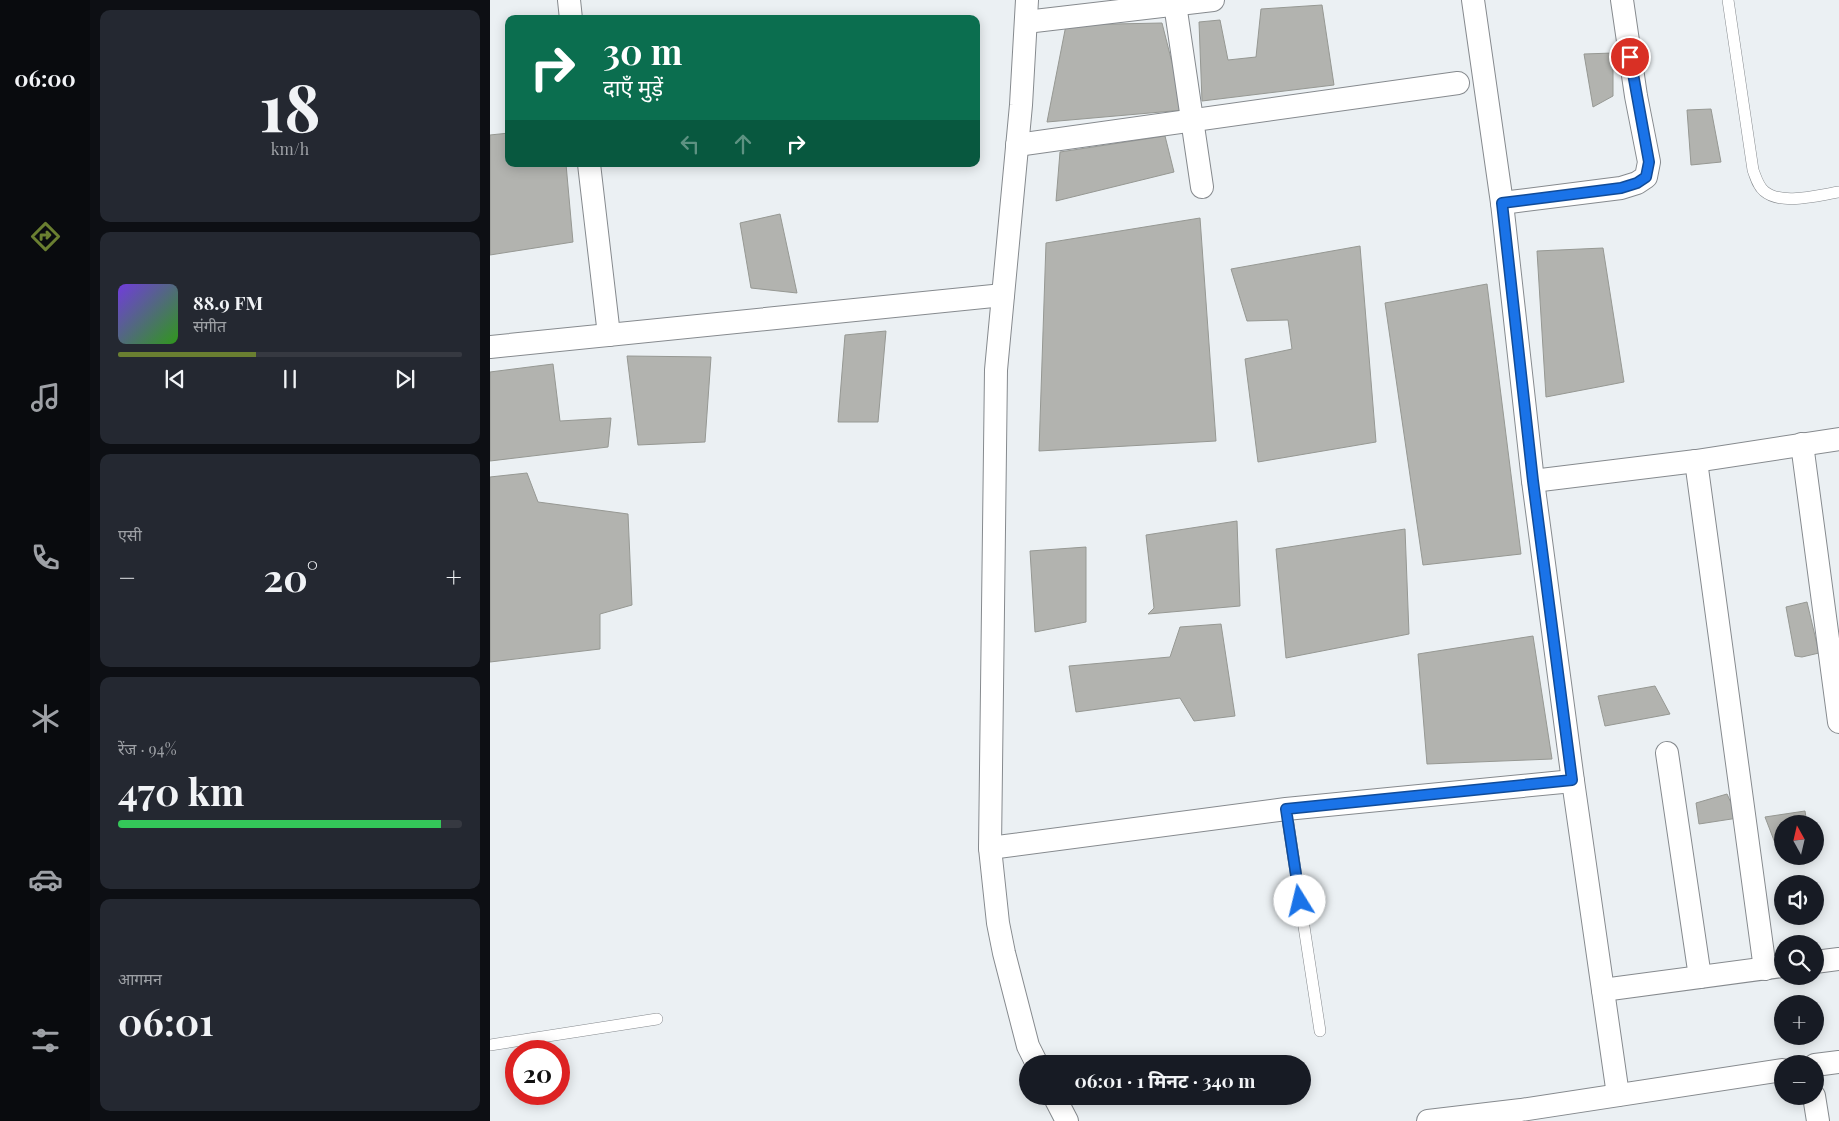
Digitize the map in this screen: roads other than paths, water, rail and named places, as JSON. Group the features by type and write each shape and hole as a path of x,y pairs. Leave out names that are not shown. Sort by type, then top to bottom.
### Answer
{"street":[{"path":"568,0 570,15"},
{"path":"1032,1055 1028,1046 1004,953 998,923 990,848 996,370 1017,145 1026,11 1175,4 1213,0"},
{"path":"1472,0 1502,203 1533,481 1572,780 1618,1095"},
{"path":"1502,203 1621,188 1637,183 1646,177 1649,162 1636,96 1622,0"},
{"path":"1175,4 1202,187"},
{"path":"1017,145 1458,83"},
{"path":"589,167 609,335"},
{"path":"490,347 1003,295"},
{"path":"1533,481 1696,461 1839,439"},
{"path":"1802,444 1839,722"},
{"path":"1603,990 1774,967 1696,461"},
{"path":"1667,753 1700,977"},
{"path":"990,848 1286,809 1572,780"},
{"path":"1824,961 1839,959"},
{"path":"1824,1064 1839,1062"},
{"path":"1428,1121 1521,1110 1774,1071"},
{"path":"1059,1105 1067,1121"},
{"path":"1815,1105 1818,1121"}],"lane":[{"path":"1728,0 1753,170 1757,182 1765,192 1778,198 1793,199 1839,192"},
{"path":"1286,809 1320,1031"},
{"path":"490,1045 657,1019"}]}
